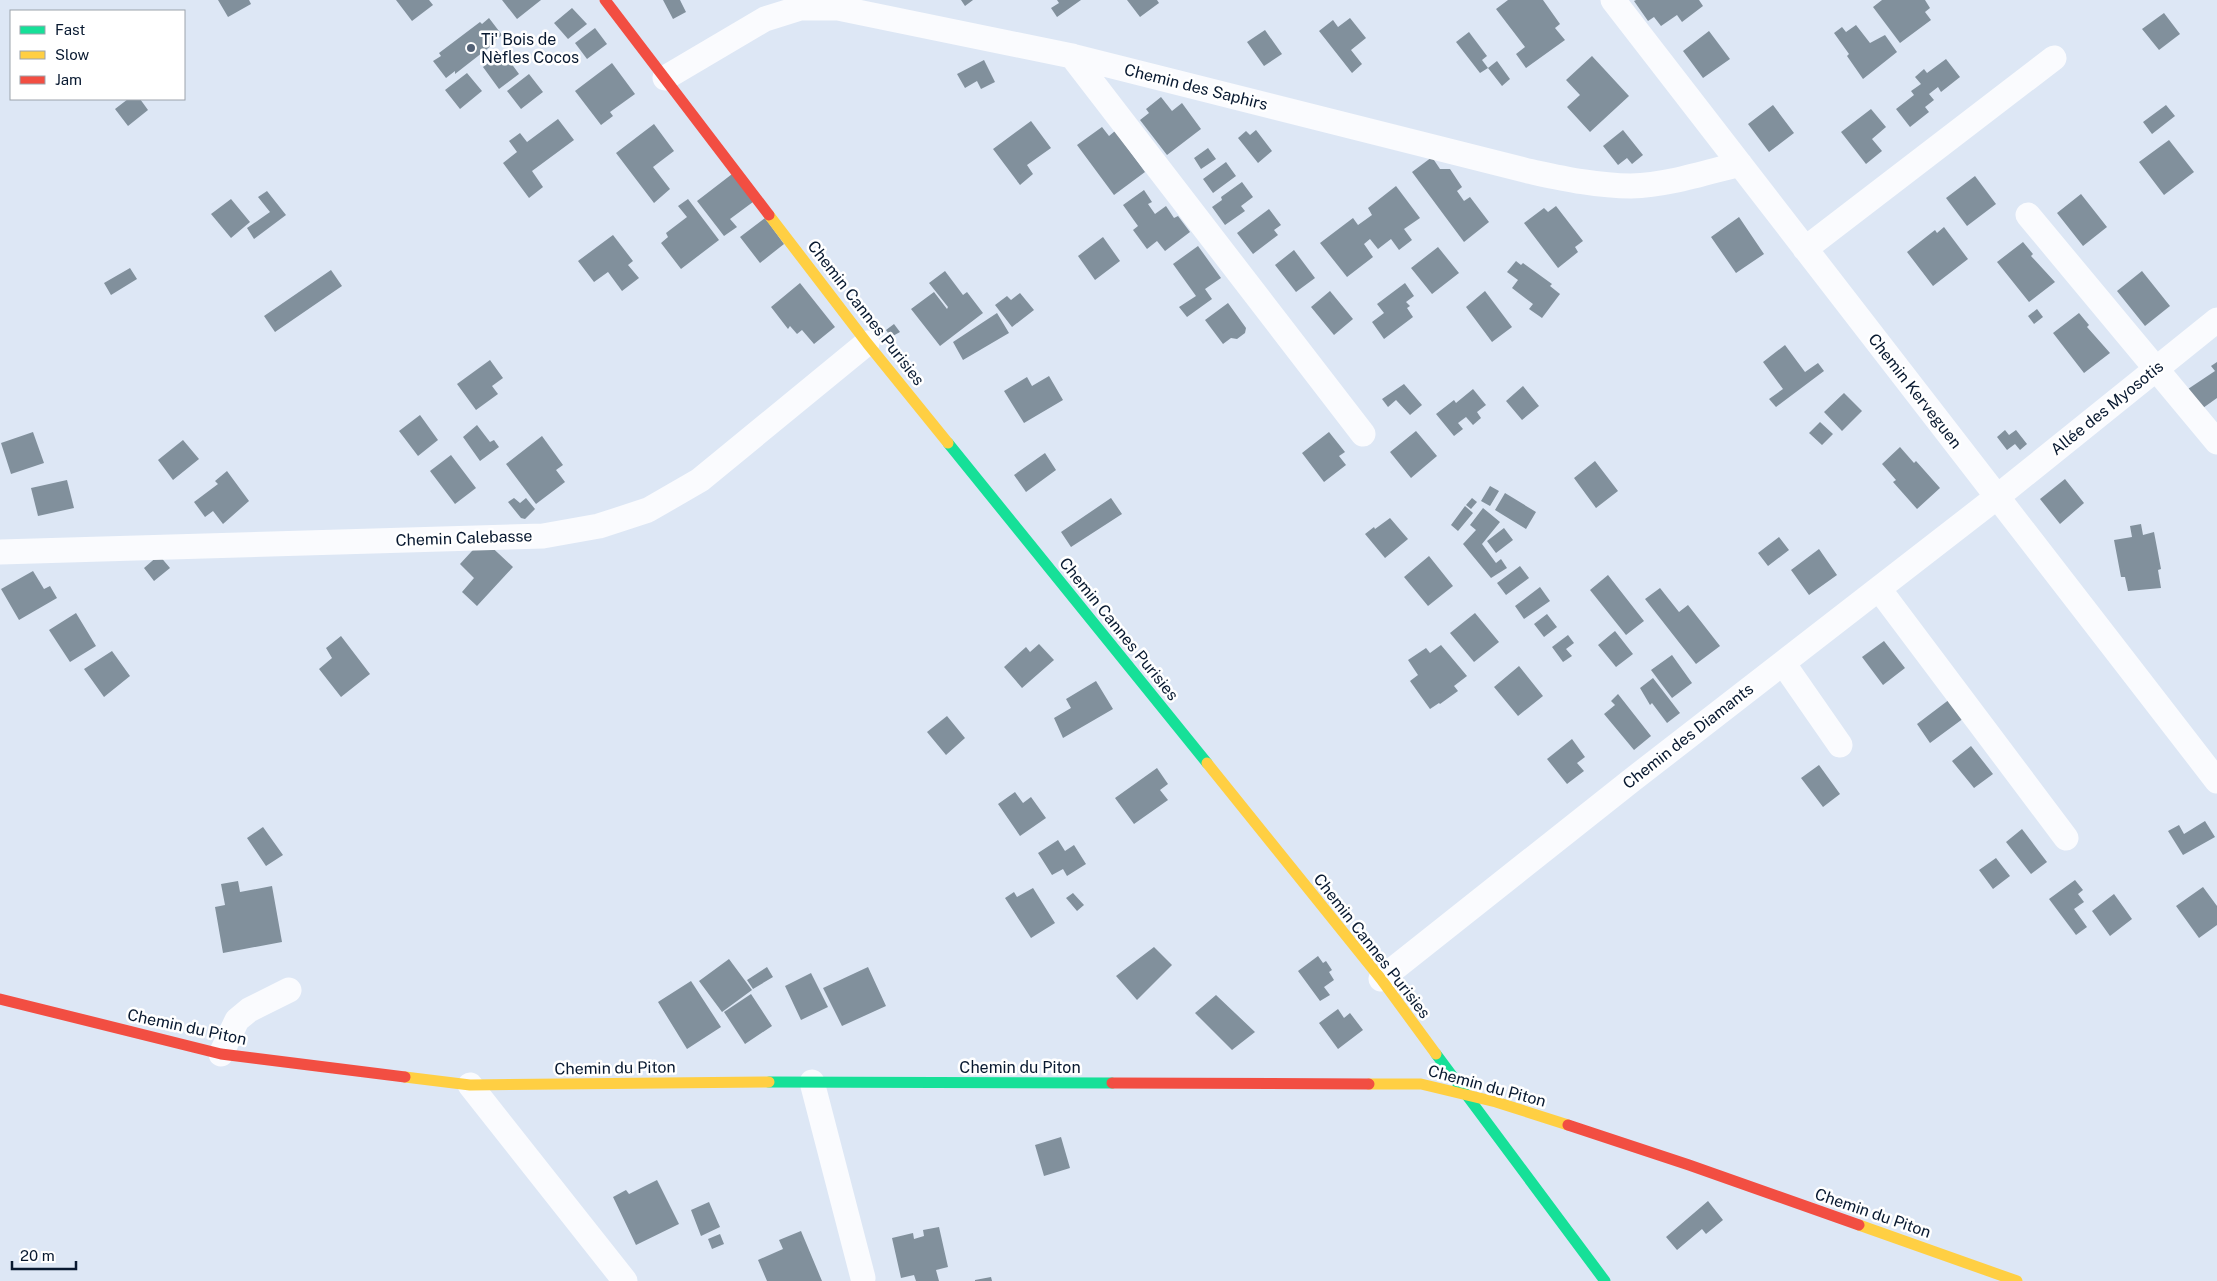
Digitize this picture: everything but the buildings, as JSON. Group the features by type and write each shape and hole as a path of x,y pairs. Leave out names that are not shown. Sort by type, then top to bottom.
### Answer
{"street":[{"name":"Chemin Cannes Purisies","path":"605,0 867,343 1381,979 1464,1094 1491,1126 1604,1281"},
{"name":"Chemin Kerveguen","path":"1613,0 2217,781"},
{"name":"Chemin des Saphirs","path":"665,78 765,19 800,8 838,8 1072,56 1528,172 1579,181 1630,186 1661,183 1740,164"},
{"path":"1072,56 1362,434"},
{"path":"1805,249 2054,58"},
{"path":"2028,215 2217,442"},
{"name":"Allée des Myosotis","path":"1997,497 2217,320"},
{"name":"Chemin Calebasse","path":"0,552 544,536 599,526 648,510 700,480 867,343"},
{"name":"Chemin des Diamants","path":"1381,979 1997,497"},
{"path":"1878,589 2066,838"},
{"path":"1783,663 1840,745"},
{"path":"221,1054 237,1020 249,1010 289,990"},
{"name":"Chemin du Piton","path":"0,999 221,1054 470,1085 812,1082 1422,1084 1464,1094 1689,1165 2017,1281"},
{"path":"812,1082 863,1278"},
{"path":"470,1085 614,1277"}],"traffic: fast":[{"path":"948,443 1207,763"},
{"path":"1436,1054 1605,1281"},
{"path":"769,1082 1112,1083"}],"traffic: slow":[{"path":"769,215 867,343 948,443"},
{"path":"1207,763 1381,979 1436,1054"},
{"path":"405,1077 470,1085 769,1082"},
{"path":"1369,1084 1421,1084 1496,1102 1568,1125"},
{"path":"1859,1225 2017,1281"}],"traffic: jam":[{"path":"605,0 769,215"},
{"path":"0,999 221,1054 405,1077"},
{"path":"1112,1083 1369,1084"},
{"path":"1568,1125 1859,1225"}],"place":[{"name":"Ti' Bois de Nèfles Cocos","path":"471,48"}]}
